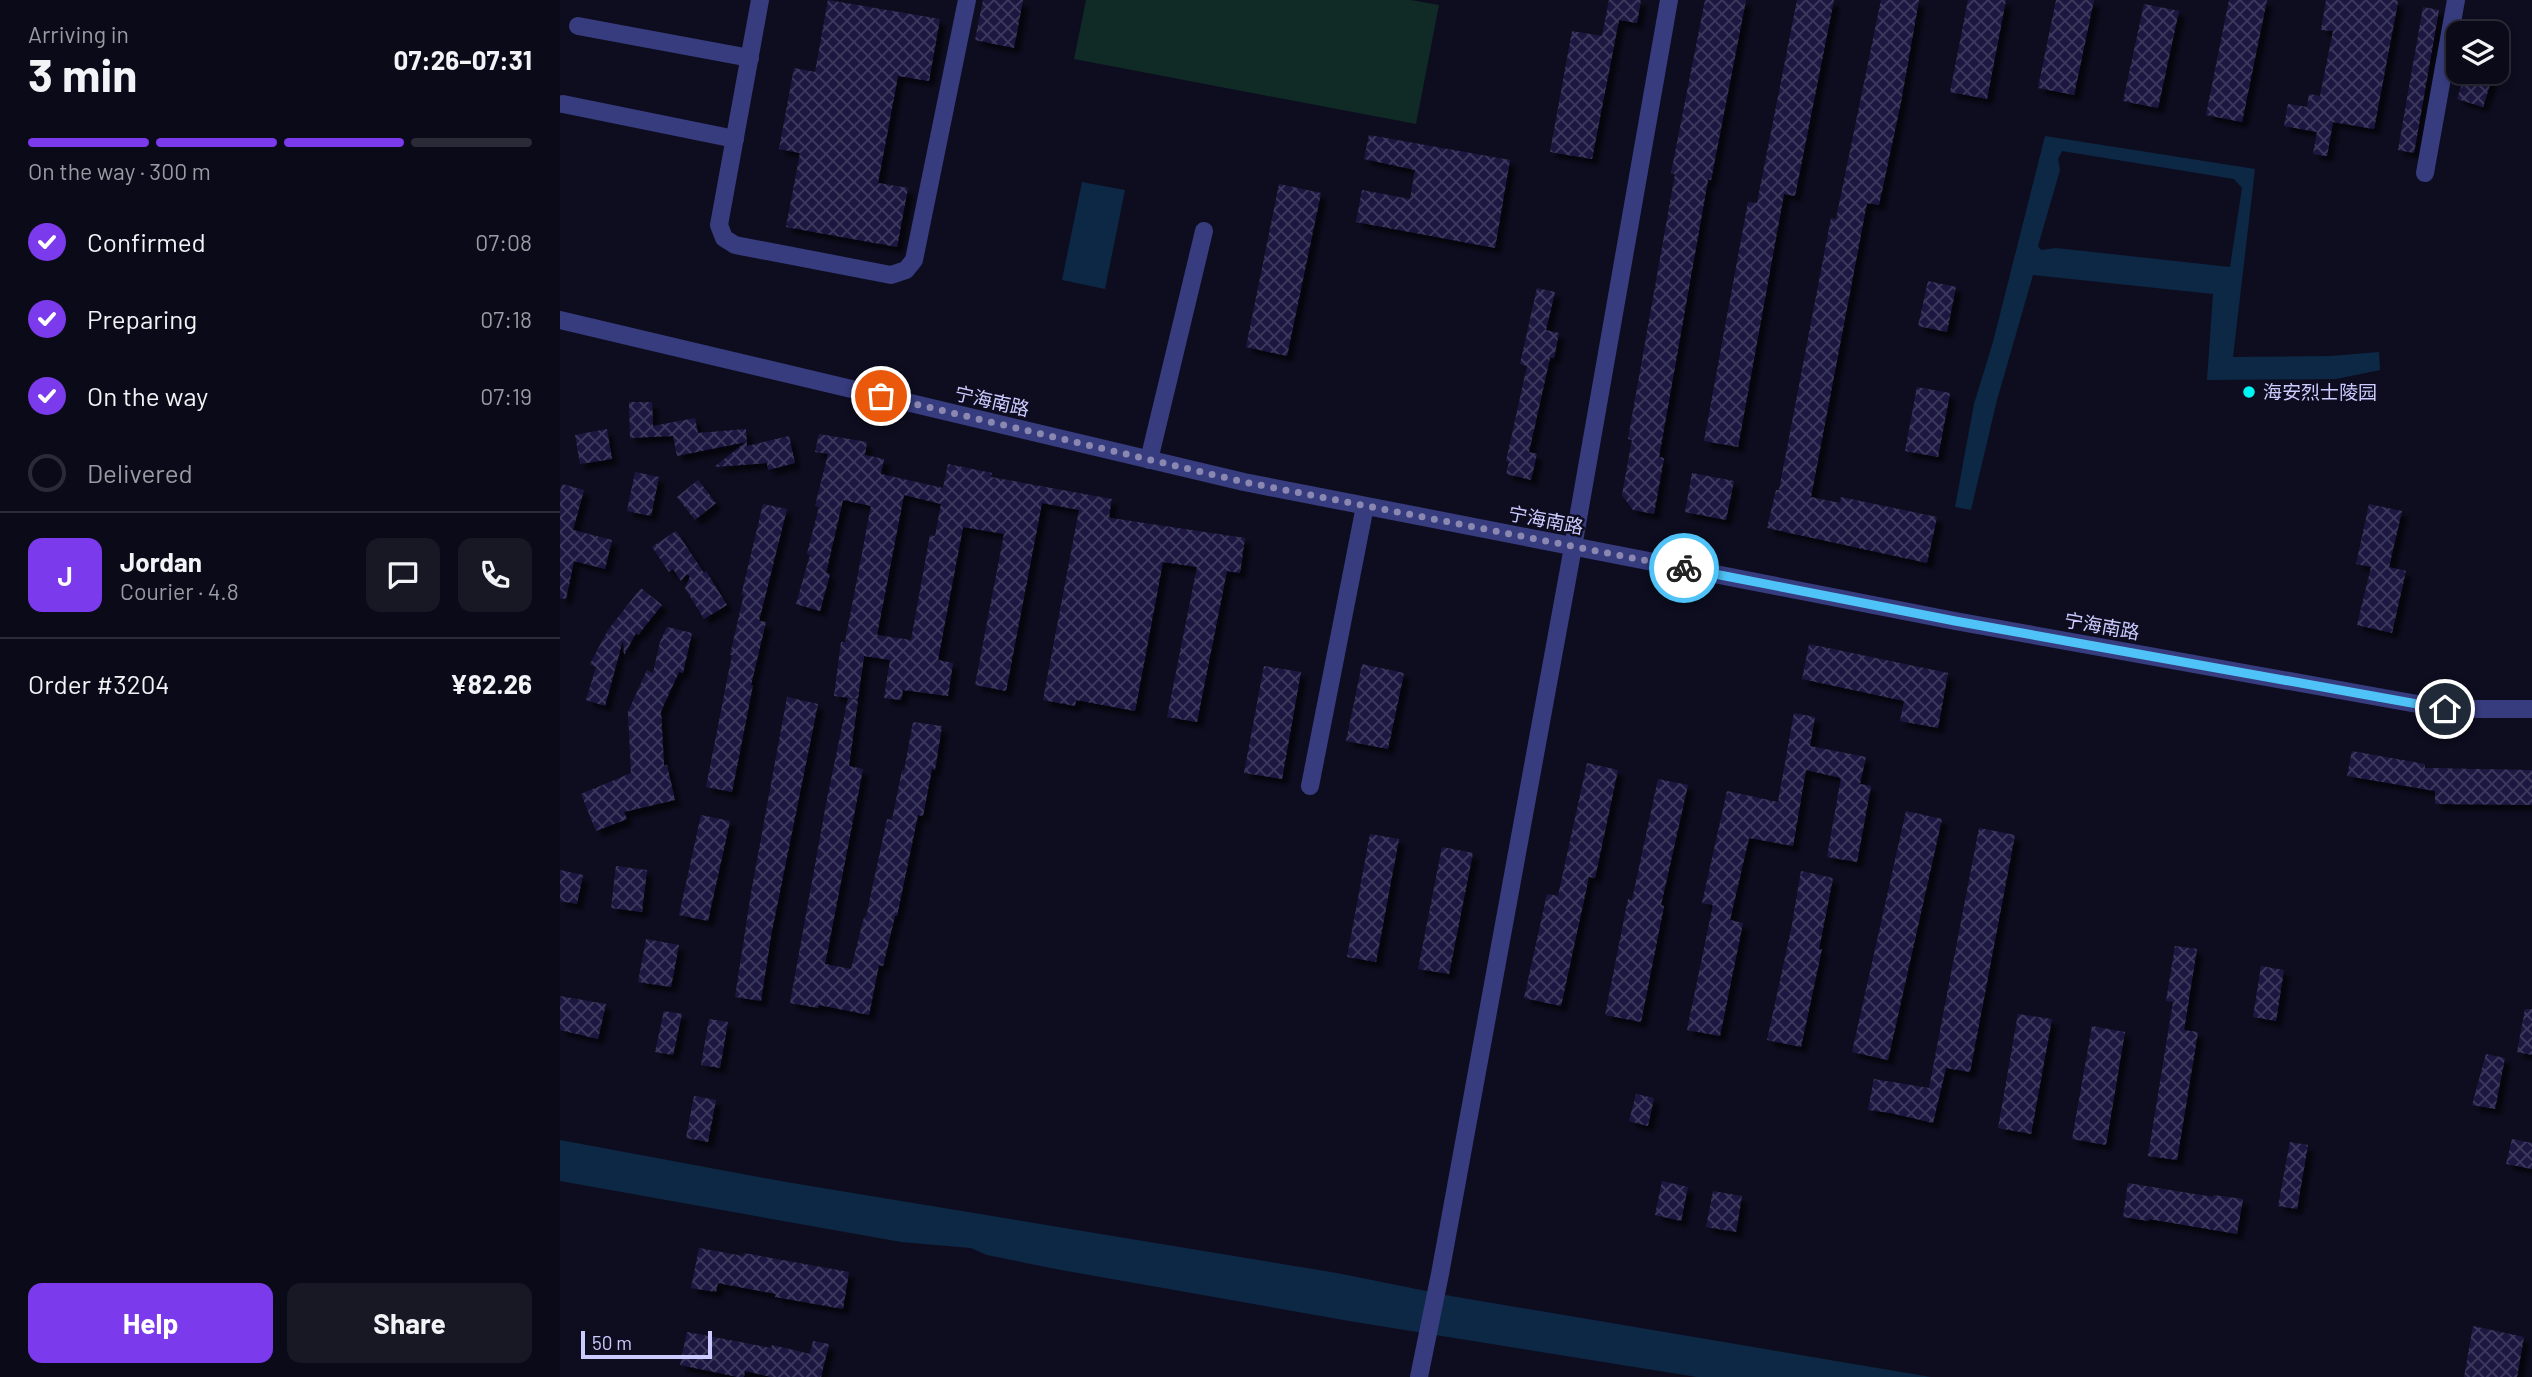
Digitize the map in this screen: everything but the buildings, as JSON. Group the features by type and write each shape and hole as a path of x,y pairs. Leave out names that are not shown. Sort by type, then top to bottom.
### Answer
{"street":[{"path":"760,0 719,225 724,238 735,245 891,275 906,270 914,260 967,0"},
{"path":"1419,1377 1573,547 1670,0"},
{"path":"2426,173 2456,0"},
{"path":"578,26 750,58"},
{"path":"563,104 735,139"},
{"path":"1149,460 1204,230"},
{"name":"宁海南路","path":"560,320 1244,482 1364,506 1955,621 2445,709 2532,709"},
{"path":"1310,786 1364,506"}],"green space":[{"path":"1086,0 1411,0 1439,5 1416,124 1074,59"}],"water":[{"path":"2045,136 2255,169 2233,357 2330,356 2379,352 2380,370 2336,379 2207,380 2213,294 2033,275 1997,400 1971,510 1955,507 1974,404 1993,342","holes":["2062,151 2234,179 2242,188 2230,267 2056,248 2041,250 2038,246 2060,170 2058,159"]},
{"path":"1082,182 1125,190 1105,289 1062,280"},
{"path":"560,1140 786,1182 1337,1273 1451,1296 1931,1377 1697,1377 1355,1322 1061,1270 987,1255 971,1248 901,1242 560,1181"}],"way so far":[{"path":"881,396 1244,482 1684,568"}],"place":[{"name":"海安烈士陵园","path":"2249,392"}],"route":[{"path":"1684,568 1955,621 2445,709"}]}
